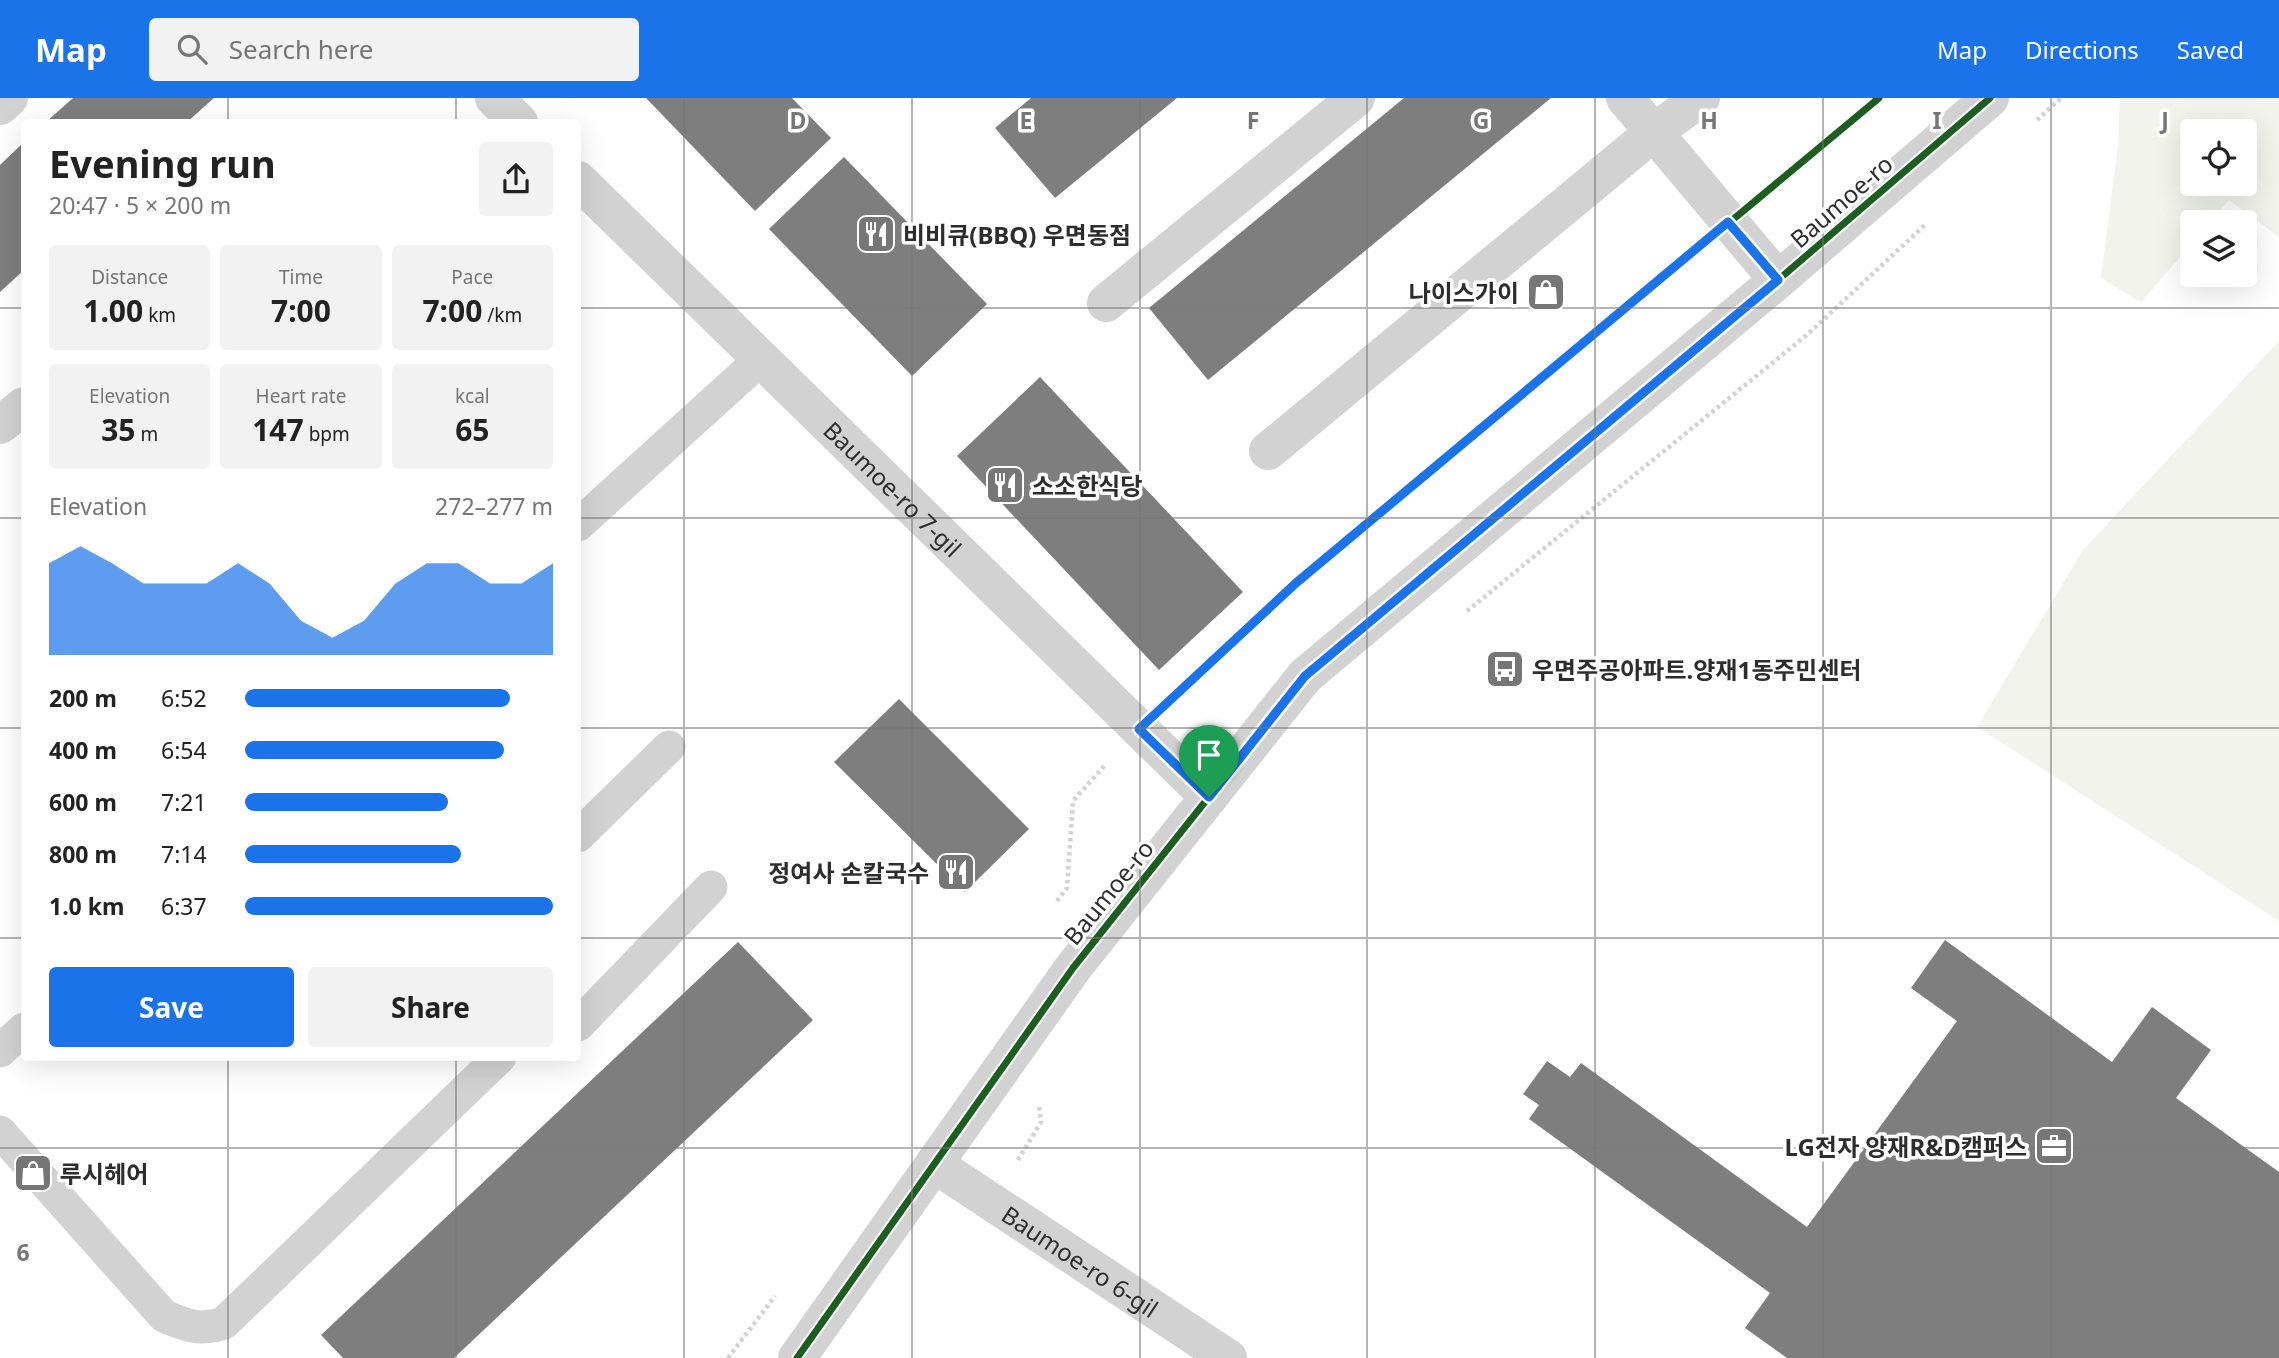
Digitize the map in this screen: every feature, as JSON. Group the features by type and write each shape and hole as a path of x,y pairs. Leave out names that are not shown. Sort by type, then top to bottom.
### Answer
{"street":[{"path":"0,106 9,98"},
{"path":"494,98 516,119"},
{"path":"1106,303 1356,98"},
{"path":"1625,98 1778,280"},
{"path":"1268,451 1653,133 1701,98"},
{"name":"Baumoe-ro","path":"797,1358 1073,968 1305,676 1778,280 1990,98"},
{"name":"Baumoe-ro 7-gil","path":"581,183 1209,797"},
{"path":"0,425 21,408"},
{"name":"Baumoe-ro 6-gil","path":"934,1164 1228,1358"}],"lane":[{"path":"581,522 761,359"},
{"path":"581,833 669,747"},
{"path":"581,1022 710,887"},
{"path":"0,1051 21,1032"},
{"path":"0,1132 164,1316 206,1329 224,1323 496,1061"}],"path":[{"path":"2031,126 2061,98"},
{"path":"1462,615 1808,334 1929,221"},
{"path":"1051,910 1067,888 1073,800 1139,729"},
{"path":"993,1202 1041,1122 1038,1099"},
{"path":"728,1358 778,1291"}],"shaded area":[{"path":"2120,98 2279,98 2279,237 2257,221 2257,210 2243,210 2229,200 2220,210 2180,210 2180,257 2141,302 2101,278 2118,145"},
{"path":"2279,341 2279,921 1977,727 2083,550"}],"building":[{"path":"73,98 214,98 190,119 49,119"},
{"path":"646,98 792,98 831,138 755,211"},
{"path":"1031,98 1177,98 1055,198 995,128"},
{"path":"1404,98 1551,98 1208,380 1149,308"},
{"path":"21,145 21,273 0,292 0,165"},
{"path":"844,157 987,304 912,376 769,229"},
{"path":"1040,377 1243,592 1159,670 957,456"},
{"path":"899,699 1029,829 965,892 834,762"},
{"name":"LG전자 양재R&D캠퍼스","path":"1945,940 2112,1062 2152,1007 2211,1050 2176,1098 2279,1172 2279,1358 1787,1358 1745,1328 1770,1293 1529,1119 1539,1105 1523,1094 1547,1061 1570,1077 1581,1063 1807,1227 1957,1021 1911,988"},
{"path":"738,942 813,1020 454,1358 343,1358 321,1335"}],"cycle path":[{"path":"1139,729 1296,583 1879,98"},
{"path":"797,1358 1073,968 1305,676 1778,280 1990,98"}],"place":[{"name":"비비큐(BBQ) 우면동점","path":"876,234"},
{"name":"나이스가이","path":"1546,292"},
{"name":"소소한식당","path":"1005,485"},
{"name":"우면주공아파트.양재1동주민센터","path":"1505,669"},
{"name":"정여사 손칼국수","path":"956,872"},
{"name":"LG전자 양재R&D캠퍼스","path":"2054,1146"},
{"name":"루시헤어","path":"33,1173"}],"route":[{"path":"1728,222 1778,280 1305,676 1209,797 1139,729 1296,583 1728,222"}]}
